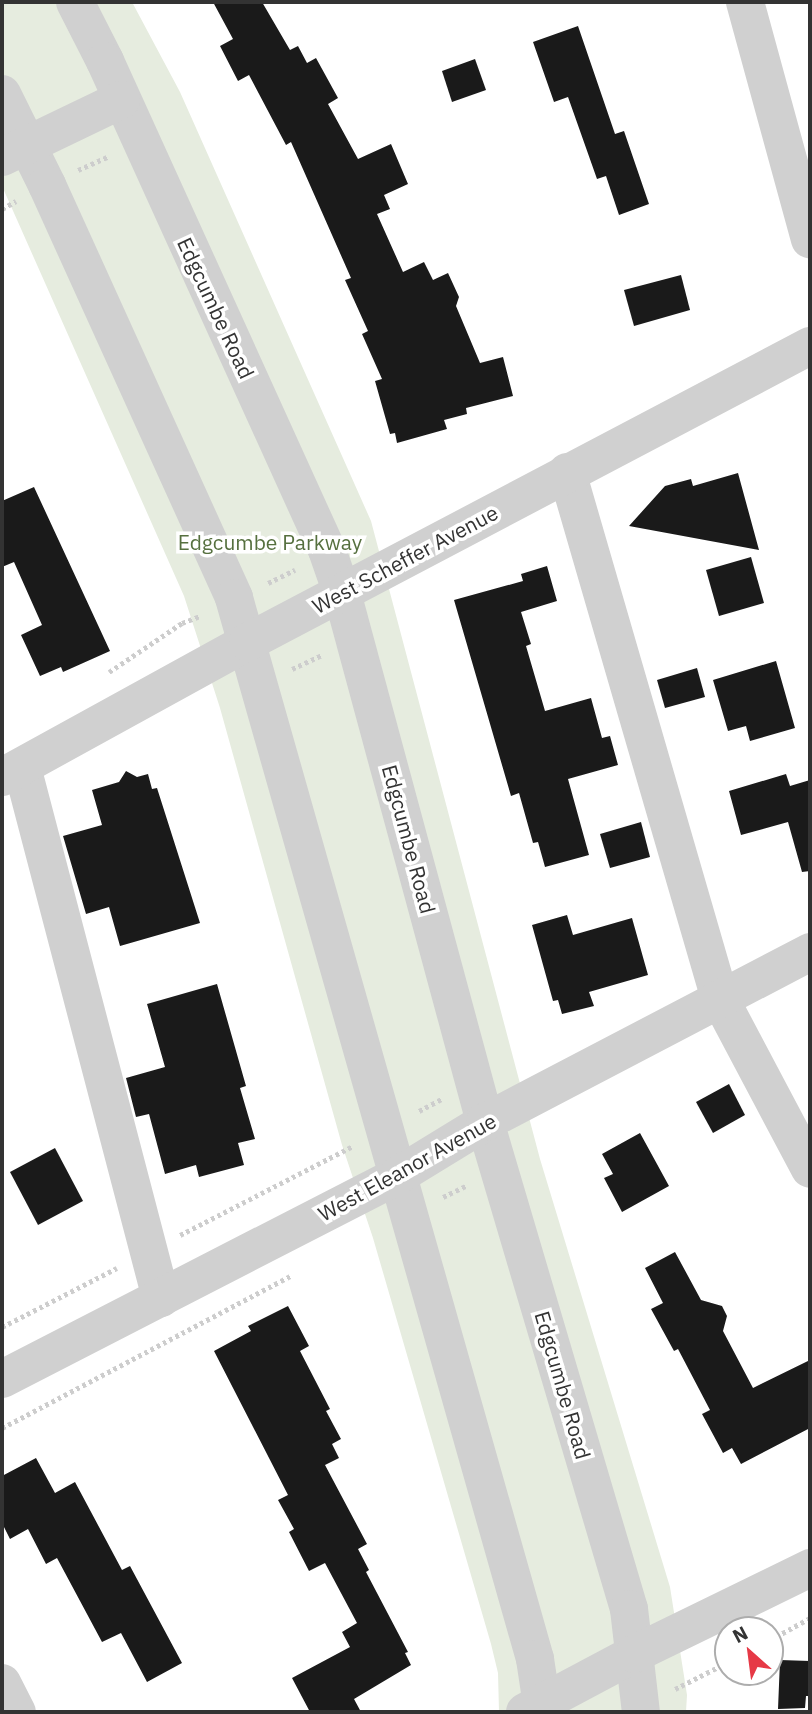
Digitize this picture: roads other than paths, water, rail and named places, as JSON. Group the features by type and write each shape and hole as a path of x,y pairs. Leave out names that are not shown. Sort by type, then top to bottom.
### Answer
{"street":[{"name":"Edgcumbe Road","path":"75,2 105,61 327,550 342,593 485,1122 629,1609 634,1654 655,1701"},
{"path":"745,2 810,239"},
{"path":"2,94 15,150 234,598 535,1659 537,1709 634,1654 810,1568"},
{"path":"15,150 121,100"},
{"name":"West Scheffer Avenue","path":"12,772 248,642 810,346"},
{"path":"567,472 720,999 810,1169"},
{"path":"12,772 160,1298"},
{"name":"West Eleanor Avenue","path":"2,1379 397,1177 485,1122 810,953"},
{"path":"2,1683 17,1712"}],"park label":[{"name":"Edgcumbe Parkway","path":"270,542"}]}
